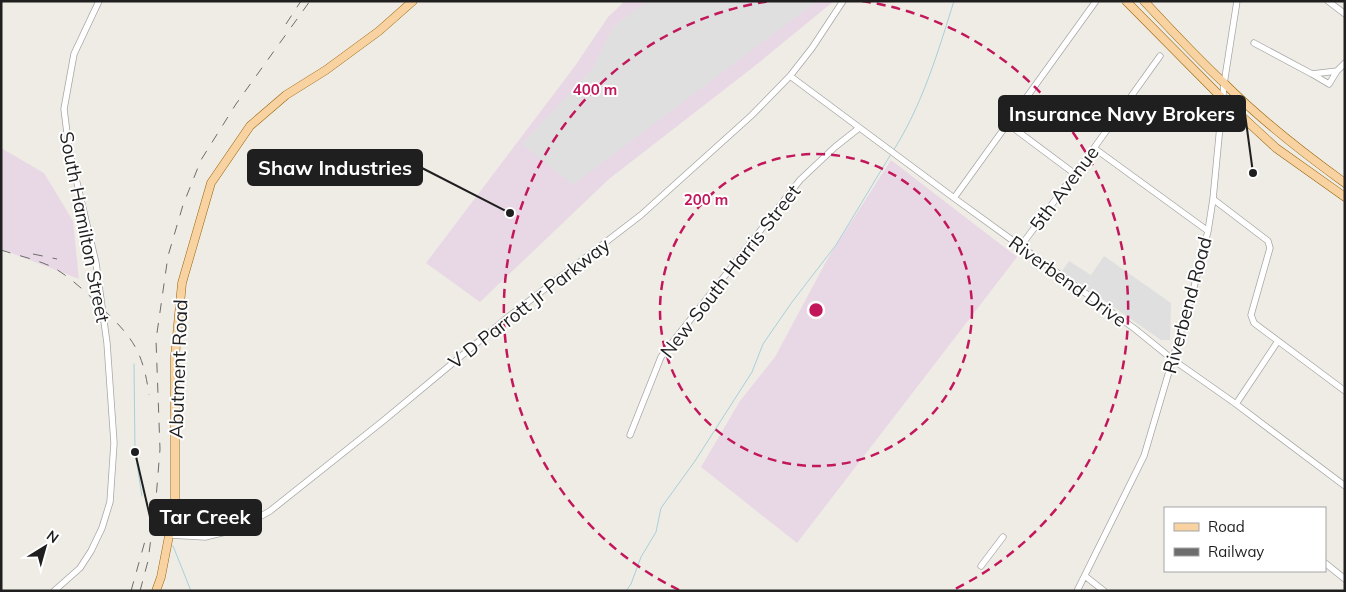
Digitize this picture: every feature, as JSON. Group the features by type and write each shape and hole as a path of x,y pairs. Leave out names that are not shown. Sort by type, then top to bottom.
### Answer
{"main road":[{"name":"Abutment Road","path":"156,591 161,577 175,505 175,356 182,283 211,183 250,126 286,95 326,70 379,32 413,1"},
{"path":"1126,1 1223,99 1276,148 1345,197"},
{"path":"1144,1 1224,84 1308,157 1345,183"}],"street":[{"name":"V D Parrott Jr Parkway","path":"170,534 206,537 238,529 270,511 384,421 507,318 641,214 752,115 790,76 844,1"},
{"path":"954,198 1096,1"},
{"name":"Riverbend Road","path":"1077,591 1144,456 1194,287 1208,231 1213,199 1224,84 1237,1"},
{"path":"1328,1 1345,14"},
{"name":"South Hamilton Street","path":"54,591 80,568 91,551 102,528 110,502 112,477 114,442 107,343 90,231 69,149 64,109 74,54 98,2"},
{"path":"1254,43 1328,84"},
{"name":"5th Avenue","path":"1020,247 1160,56"},
{"path":"1328,84 1345,63"},
{"path":"1312,74 1337,71"},
{"path":"1326,72 1328,84"},
{"name":"Riverbend Drive","path":"790,76 1345,486"},
{"path":"1008,124 1075,174"},
{"name":"New South Harris Street","path":"630,434 661,357 800,180 835,147 859,128"},
{"path":"1094,148 1208,231"},
{"path":"1213,199 1268,241 1270,248 1251,314 1254,323 1345,391"},
{"path":"1236,404 1278,341"},
{"path":"980,566 1003,537"},
{"path":"1326,564 1345,580"},
{"path":"1085,576 1104,591"}],"shaded area":[{"path":"625,1 834,1 756,65 609,179 480,302 426,263 575,66 608,17"},
{"path":"647,1 817,1 573,185 522,144 593,68 613,27"},
{"path":"1,148 44,173 73,221 79,279 1,249"},
{"path":"891,160 1017,257 797,543 701,467 740,401 775,357 828,258"},
{"path":"1104,256 1171,303 1170,340 1161,340 1062,271 1069,261 1091,275"}],"waterway":[{"path":"893,151 913,116 921,97 954,1"},
{"path":"626,591 631,584 641,557 656,532 661,508 695,461 752,372 763,344 792,302 836,245 891,154"},
{"path":"134,364 135,452 142,496"},
{"path":"173,546 191,591"}],"railway":[{"path":"286,24 301,1"},
{"path":"140,591 148,561 156,499 160,449 156,340 168,256 183,205 201,160 236,104 310,1"},
{"path":"1,250 56,269 95,301 134,345 143,366 149,395"},
{"path":"33,254 57,259"},
{"path":"131,591 145,541"}],"place":[{"name":"Insurance Navy Brokers","path":"1253,173"},
{"name":"Shaw Industries","path":"510,213"},
{"name":"Tar Creek","path":"135,452"}]}
